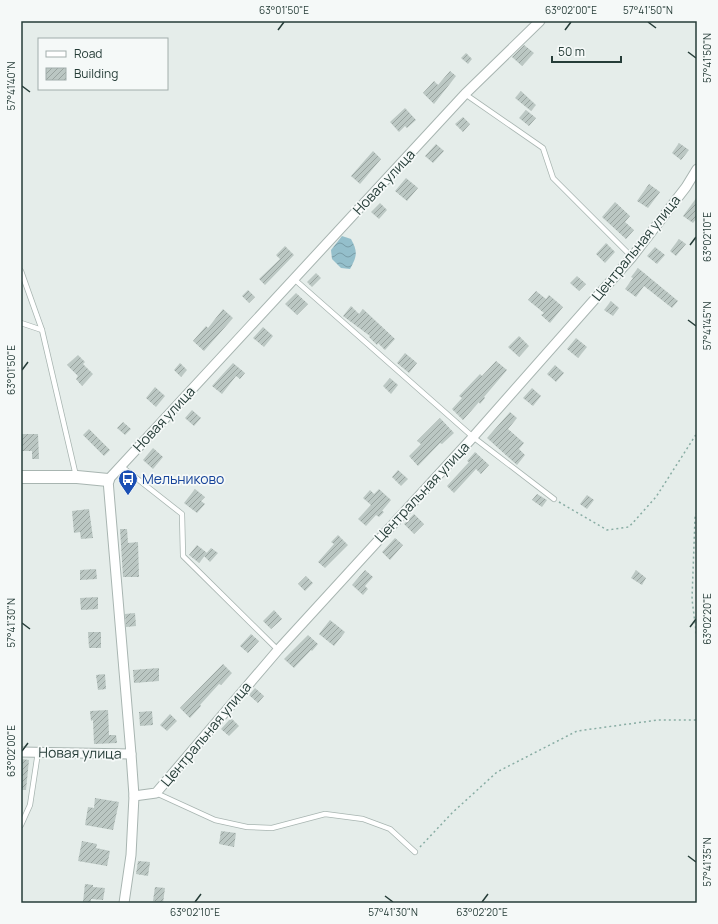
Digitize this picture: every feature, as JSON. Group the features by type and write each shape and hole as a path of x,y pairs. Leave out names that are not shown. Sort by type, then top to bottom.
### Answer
{"street":[{"name":"Новая улица","path":"21,752 131,754 108,480 465,94 540,21"},
{"name":"Центральная улица","path":"134,796 156,793 278,650 473,437 632,257 686,187 697,169"},
{"path":"21,477 77,477 108,480"},
{"path":"124,903 131,855 134,796 131,754"}],"lane":[{"path":"465,94 543,148 553,178 632,257"},
{"path":"21,271 42,330 77,477"},
{"path":"294,279 473,437 554,499"},
{"path":"21,323 42,330"},
{"path":"121,466 182,514 182,556 278,650"},
{"path":"21,825 30,805 38,752"},
{"path":"156,793 215,820 247,827 272,828 325,814 363,819 390,829 415,852"}],"path":[{"path":"554,499 607,530 629,527 656,497 697,433"},
{"path":"697,512 695,518 692,599 697,639"},
{"path":"415,852 452,813 497,772 577,731 658,720 697,720"}],"water":[{"path":"342,236 351,239 356,251 354,261 350,269 341,268 332,259 331,250"}],"building":[{"path":"524,45 534,53 522,66 512,57"},
{"path":"466,53 472,59 468,64 461,58"},
{"path":"450,71 456,76 434,104 423,93 434,81 438,85"},
{"path":"521,91 536,105 531,111 515,98"},
{"path":"405,108 416,120 407,128 405,126 399,132 390,122"},
{"path":"526,110 536,118 529,126 519,118"},
{"path":"463,117 470,124 463,132 455,124"},
{"path":"679,143 689,150 681,160 672,153"},
{"path":"436,144 444,151 433,163 425,156"},
{"path":"373,151 381,159 360,184 351,176"},
{"path":"406,178 418,188 407,201 395,191"},
{"path":"649,184 660,192 648,208 637,201"},
{"path":"697,197 697,218 693,223 683,216"},
{"path":"615,202 630,216 625,222 634,230 626,239 602,217"},
{"path":"380,203 387,210 379,219 371,212"},
{"path":"679,239 686,244 676,256 670,251"},
{"path":"606,243 615,252 605,263 596,254"},
{"path":"285,246 294,255 265,285 259,279 280,259 276,255"},
{"path":"655,247 665,255 657,264 647,256"},
{"path":"638,268 678,301 672,308 644,286 636,297 625,289 633,278 631,277"},
{"path":"316,273 321,278 312,287 307,282"},
{"path":"577,276 586,284 579,291 570,283"},
{"path":"248,290 255,297 249,303 242,296"},
{"path":"536,291 546,299 549,295 563,307 550,323 541,315 544,313 528,300"},
{"path":"296,293 308,304 297,315 285,304"},
{"path":"611,301 619,308 613,316 604,310"},
{"path":"351,306 359,314 363,309 395,339 385,350 378,343 377,345 369,337 370,336 343,316"},
{"path":"223,309 233,318 204,351 193,341 206,326 208,328"},
{"path":"263,327 273,336 264,347 253,338"},
{"path":"519,336 529,346 519,357 508,347"},
{"path":"576,338 587,347 578,358 567,349"},
{"path":"405,353 417,363 409,373 397,363"},
{"path":"78,355 85,362 83,364 93,374 82,386 76,379 78,376 67,365"},
{"path":"496,361 507,370 484,397 485,398 480,404 479,402 463,420 452,409 462,398 459,396 480,374 482,376"},
{"path":"180,363 187,370 181,377 174,370"},
{"path":"233,363 245,373 240,379 236,376 222,394 212,386"},
{"path":"555,365 564,373 556,382 547,374"},
{"path":"390,378 398,385 391,394 383,386"},
{"path":"155,387 165,396 156,407 146,398"},
{"path":"532,388 541,396 533,406 523,398"},
{"path":"192,410 201,418 194,426 185,418"},
{"path":"510,412 517,418 508,429 524,443 519,449 525,455 517,465 487,438"},
{"path":"440,418 454,433 442,444 440,443 418,466 409,456 421,444 417,441"},
{"path":"123,422 131,429 125,435 117,428"},
{"path":"89,429 110,450 104,456 83,435"},
{"path":"21,434 38,434 39,459 32,459 32,451 21,451"},
{"path":"153,448 163,457 153,469 143,460"},
{"path":"475,452 489,465 481,474 476,469 454,493 447,486 469,462 467,461"},
{"path":"398,470 408,479 401,486 392,477"},
{"path":"195,489 205,497 201,501 205,504 197,513 184,503"},
{"path":"379,489 391,500 382,511 384,512 379,517 376,515 366,526 358,519 371,505 363,498 370,490 374,494"},
{"path":"537,494 547,500 542,507 532,500"},
{"path":"587,495 594,500 587,509 580,504"},
{"path":"89,509 93,538 81,539 80,532 74,533 72,511"},
{"path":"414,514 424,524 414,534 404,524"},
{"path":"120,529 127,529 128,543 138,542 139,577 123,577"},
{"path":"338,535 348,545 325,568 318,562 334,544 331,542"},
{"path":"395,538 403,545 390,560 382,552"},
{"path":"197,545 207,553 199,563 189,555"},
{"path":"211,548 218,553 210,562 204,556"},
{"path":"96,569 97,579 80,580 80,570"},
{"path":"365,570 373,577 365,586 368,589 363,595 352,585"},
{"path":"636,570 646,578 642,585 631,578"},
{"path":"306,576 313,583 305,591 298,584"},
{"path":"98,597 98,609 81,610 80,598"},
{"path":"274,610 282,619 271,629 263,621"},
{"path":"135,613 136,626 126,627 125,614"},
{"path":"330,620 345,632 334,646 319,634"},
{"path":"88,632 101,632 101,648 89,648"},
{"path":"251,634 259,641 248,653 240,646"},
{"path":"308,635 318,644 294,668 284,659"},
{"path":"223,664 232,673 221,685 219,684 190,718 180,708"},
{"path":"159,668 159,681 134,683 133,670"},
{"path":"105,674 106,689 98,690 96,675"},
{"path":"255,688 264,696 258,703 249,695"},
{"path":"108,710 109,735 116,735 117,743 94,744 93,720 91,721 90,711"},
{"path":"152,711 153,725 140,726 139,712"},
{"path":"170,714 177,721 167,731 160,725"},
{"path":"231,718 239,726 229,736 221,729"},
{"path":"21,759 29,760 26,790 21,790"},
{"path":"95,798 119,802 113,830 85,825 88,807 94,808"},
{"path":"221,831 236,833 234,847 219,844"},
{"path":"82,841 97,844 96,848 110,851 107,866 78,861"},
{"path":"138,861 150,862 148,876 136,874"},
{"path":"85,884 93,885 93,887 105,888 103,900 91,899 91,902 83,902"},
{"path":"155,887 165,888 163,903 153,901"}],"place":[{"name":"Мельниково","path":"128,496"}]}
